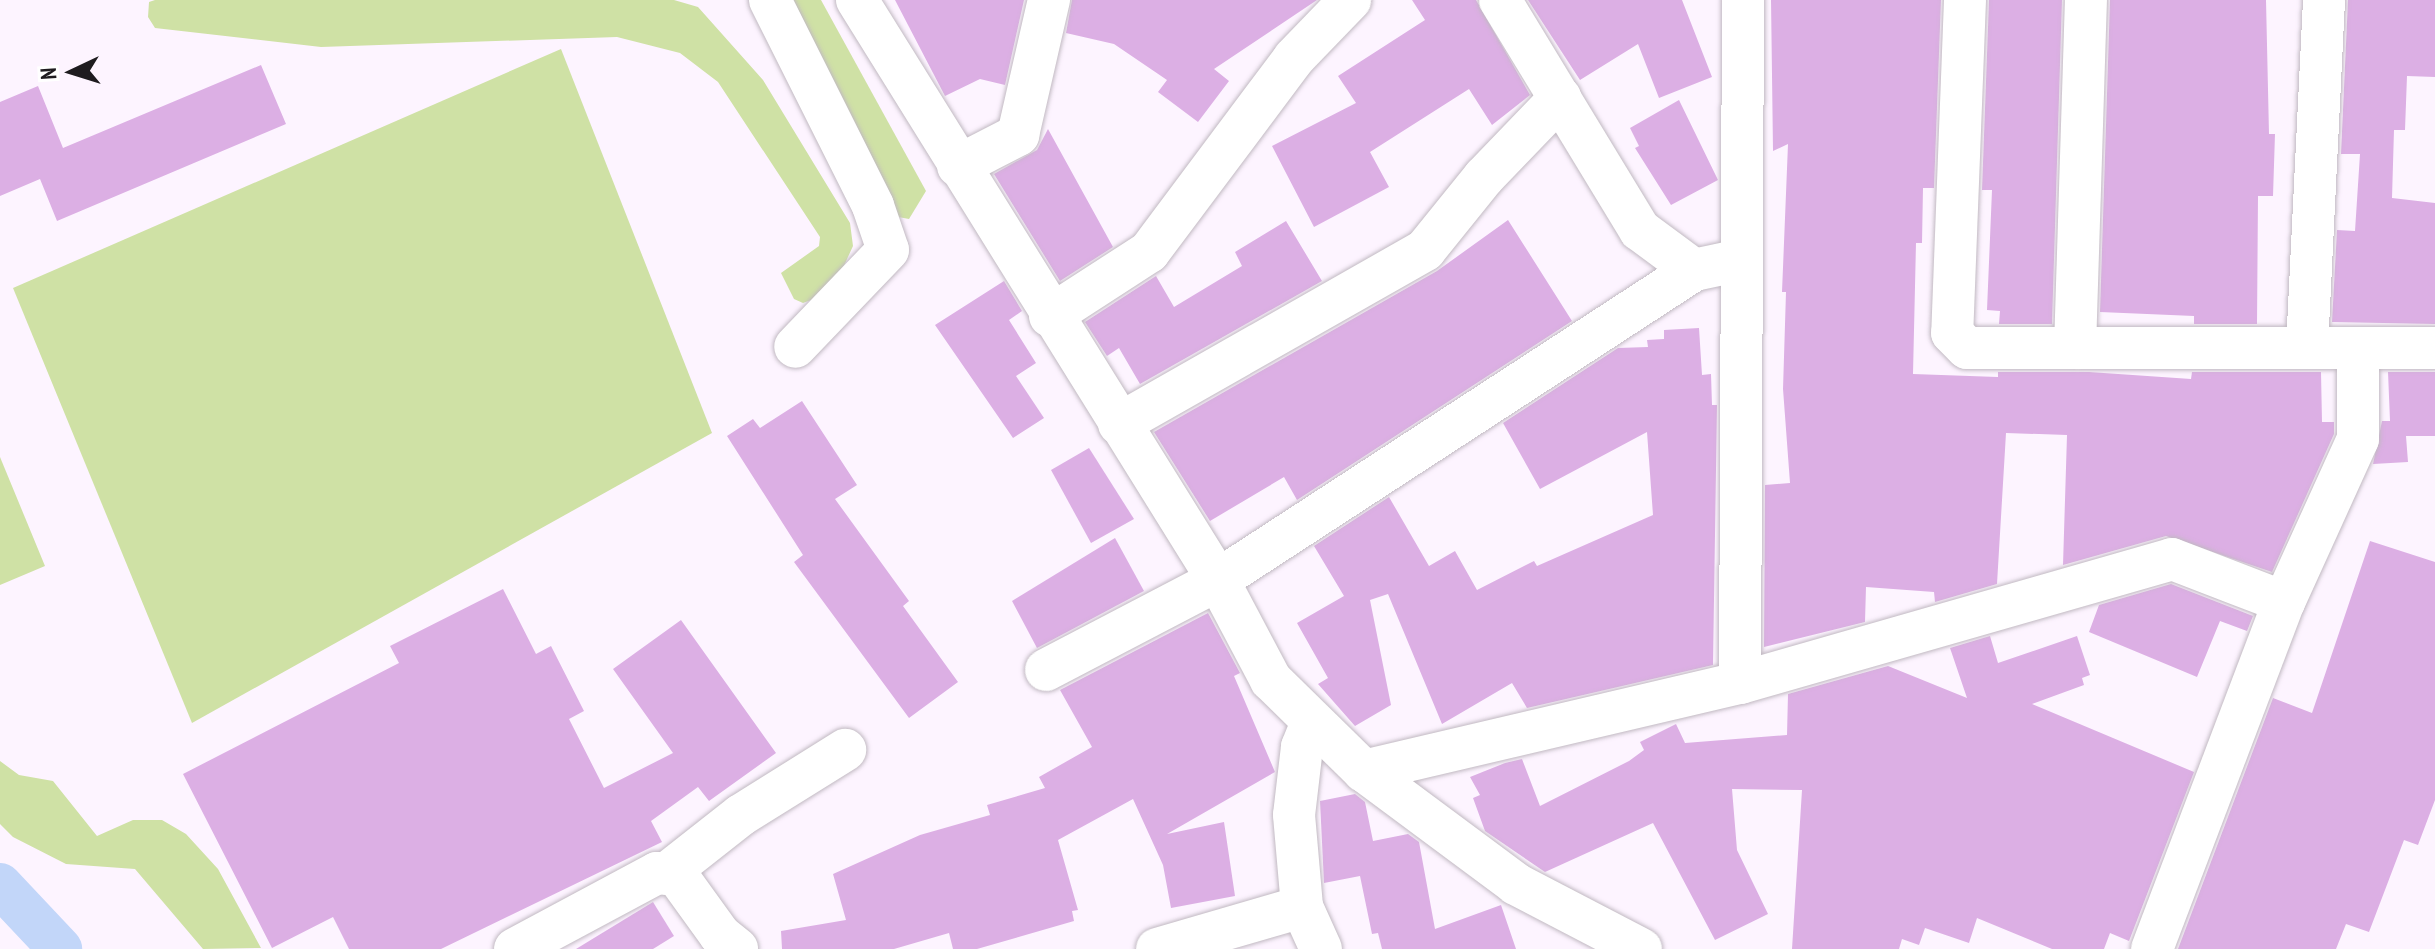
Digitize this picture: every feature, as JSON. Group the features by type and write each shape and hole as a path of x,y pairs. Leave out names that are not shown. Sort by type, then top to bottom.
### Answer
{"street":[{"path":"770,0 873,206 888,250 795,347"},
{"path":"857,0 1050,316 1218,580 1271,680 1364,771 1516,884 1641,949"},
{"path":"958,166 1018,135 1049,0"},
{"path":"1050,316 1149,252 1294,58 1350,0"},
{"path":"1500,0 1640,230 1694,270"},
{"path":"1740,683 1743,0"},
{"path":"1965,0 1952,333 1967,348 2435,348"},
{"path":"2075,348 2086,0"},
{"path":"2307,348 2324,0"},
{"path":"1119,424 1425,250 1484,177 1560,98"},
{"path":"1046,670 1218,580 1694,270 1741,260"},
{"path":"2152,949 2284,602 2358,439 2358,348"},
{"path":"1364,771 1740,683 2172,559 2284,602"},
{"path":"1312,722 1302,747 1294,815 1302,907 1321,949"},
{"path":"666,874 741,815 845,750"},
{"path":"515,949 657,873 676,874 720,935 737,949"},
{"path":"1164,948 1302,907"}],"green space":[{"path":"674,0 698,7 763,80 850,223 853,246 842,270 819,297 803,303 794,299 781,273 819,246 820,237 718,82 680,53 617,37 321,47 155,28 148,17 149,2"},
{"path":"787,0 821,0 926,191 909,219 893,216"},
{"path":"561,49 712,433 192,723 13,288"},
{"path":"0,457 45,566 0,585"},
{"path":"0,761 19,775 53,781 97,836 133,820 162,820 186,834 218,869 261,948 203,949 135,869 66,864 13,837 0,824"}],"building":[{"path":"895,0 1024,0 1005,85 980,79 945,96"},
{"path":"1072,0 1317,0 1214,69 1229,81 1198,122 1158,92 1167,80 1114,44 1066,33"},
{"path":"1412,0 1476,0 1530,95 1492,125 1469,89 1370,152 1389,187 1314,227 1272,146 1356,103 1338,76 1425,20"},
{"path":"1528,0 1682,0 1712,77 1659,98 1638,44 1580,80"},
{"path":"1771,0 1941,0 1934,188 1923,188 1922,243 1916,243 1913,374 1998,377 1998,372 2089,372 2191,379 2192,372 2321,372 2322,422 2334,422 2334,434 2272,572 2166,536 2063,565 2067,435 2006,433 1997,584 1935,602 1934,592 1866,587 1865,622 1764,647 1765,485 1790,483 1783,389 1786,292 1782,292 1788,144 1773,151"},
{"path":"1989,0 2062,0 2052,324 1999,324 2000,311 1987,310 1992,190 1982,190"},
{"path":"2110,0 2266,0 2269,134 2275,134 2273,196 2258,196 2257,324 2194,324 2194,316 2100,312"},
{"path":"2348,0 2435,0 2435,77 2407,76 2405,130 2394,130 2392,198 2435,203 2435,324 2332,322 2337,230 2355,231 2360,154 2341,154"},
{"path":"261,65 286,124 57,221 40,179 0,196 0,102 38,86 63,148"},
{"path":"1679,100 1718,180 1671,205 1635,148 1639,146 1630,128"},
{"path":"1048,129 1113,247 1060,281 994,174 1037,150"},
{"path":"1508,220 1572,321 1297,500 1284,477 1210,521 1154,432 1437,271"},
{"path":"1286,221 1322,281 1140,384 1119,348 1107,356 1085,322 1156,276 1174,307 1242,266 1235,252"},
{"path":"1004,281 1022,311 1009,320 1036,363 1016,376 1044,418 1013,438 935,325"},
{"path":"1699,328 1702,375 1711,374 1712,405 1717,405 1713,665 1527,708 1512,683 1442,724 1388,594 1370,600 1391,705 1355,726 1318,684 1328,678 1297,623 1344,596 1314,546 1389,497 1429,566 1455,551 1477,590 1534,561 1537,566 1653,515 1647,432 1540,489 1503,423 1618,348 1648,347 1647,340 1664,339 1664,330"},
{"path":"2388,372 2435,372 2435,436 2406,436 2408,462 2373,464 2382,421 2390,421"},
{"path":"802,401 857,485 835,499 909,601 903,606 958,682 909,718 794,562 803,555 727,436 753,419 760,428"},
{"path":"1089,448 1134,519 1091,543 1051,470"},
{"path":"1115,538 1144,591 1037,648 1012,601"},
{"path":"2370,541 2435,562 2435,800 2418,845 2404,840 2369,932 2346,924 2336,949 2178,949 2273,698 2312,713"},
{"path":"2171,584 2253,616 2247,631 2220,621 2197,677 2089,632 2099,605"},
{"path":"503,589 536,654 551,646 584,711 569,719 604,788 673,753 613,669 681,620 776,753 709,801 698,787 651,821 662,842 441,949 349,949 333,917 272,948 183,774 399,663 390,646"},
{"path":"1208,613 1240,673 1234,676 1275,772 1167,834 1224,822 1235,896 1171,908 1163,865 1133,799 1058,840 1078,910 1072,911 1074,921 977,949 953,949 949,933 894,949 782,949 781,931 846,920 833,874 920,835 990,815 987,805 1045,788 1039,777 1092,747 1060,690"},
{"path":"1990,636 1998,663 2077,636 2090,675 2082,678 2084,685 2032,704 2194,772 2129,941 2110,933 2104,949 2052,949 1977,918 1969,943 1925,928 1919,945 1902,939 1899,949 1792,949 1802,790 1732,789 1737,850 1768,914 1715,940 1653,823 1545,872 1485,831 1473,798 1480,795 1470,777 1522,759 1540,806 1629,761 1644,750 1640,742 1676,724 1685,743 1787,735 1788,694 1888,666 1967,698 1950,648"},
{"path":"1355,794 1365,802 1373,841 1408,834 1419,842 1435,929 1501,905 1516,949 1382,949 1378,933 1372,934 1360,876 1324,883 1320,801"},
{"path":"653,902 674,936 653,949 576,949"}],"waterway":[{"path":"0,885 60,949"}]}
